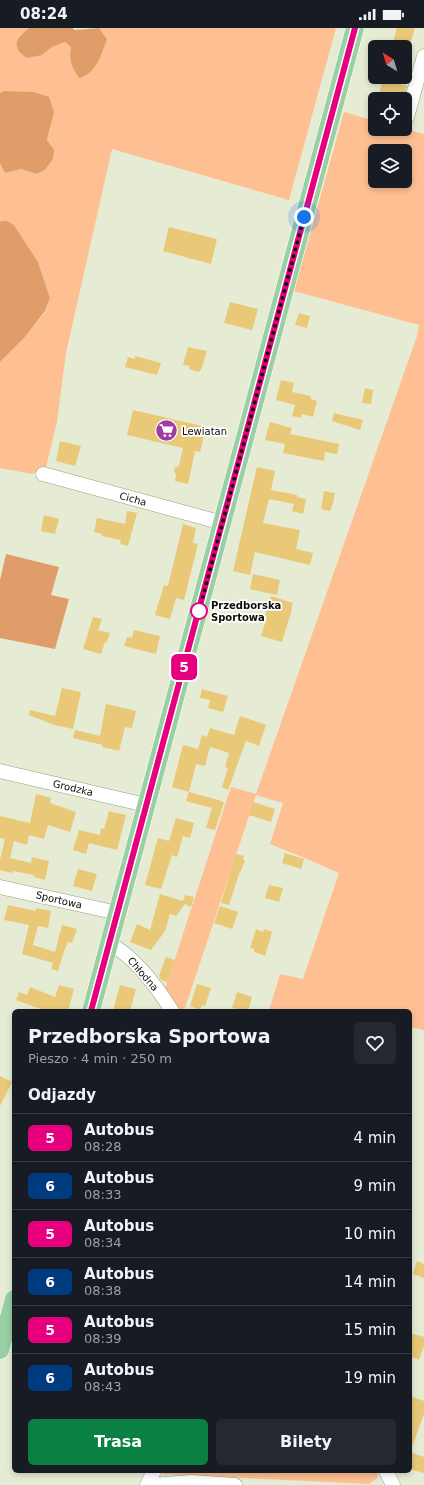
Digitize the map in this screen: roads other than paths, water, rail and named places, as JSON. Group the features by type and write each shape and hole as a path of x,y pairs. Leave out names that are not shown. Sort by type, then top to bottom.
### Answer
{"main road":[{"path":"92,1009 355,28"},
{"path":"0,1350 12,1306"}],"street":[{"path":"412,99 424,56"},
{"name":"Cicha","path":"43,474 223,523"},
{"name":"Grodzka","path":"0,771 146,805"},
{"name":"Sportowa","path":"0,887 118,913"},
{"name":"Chłodna","path":"110,943 122,950 148,977 171,1009"},
{"path":"147,1485 153,1473"},
{"path":"387,1473 393,1485"},
{"path":"151,1485 191,1482 235,1485"}],"place":[{"name":"Lewiatan","path":"166,431"},
{"name":"Przedborska Sportowa","path":"199,611"}]}
